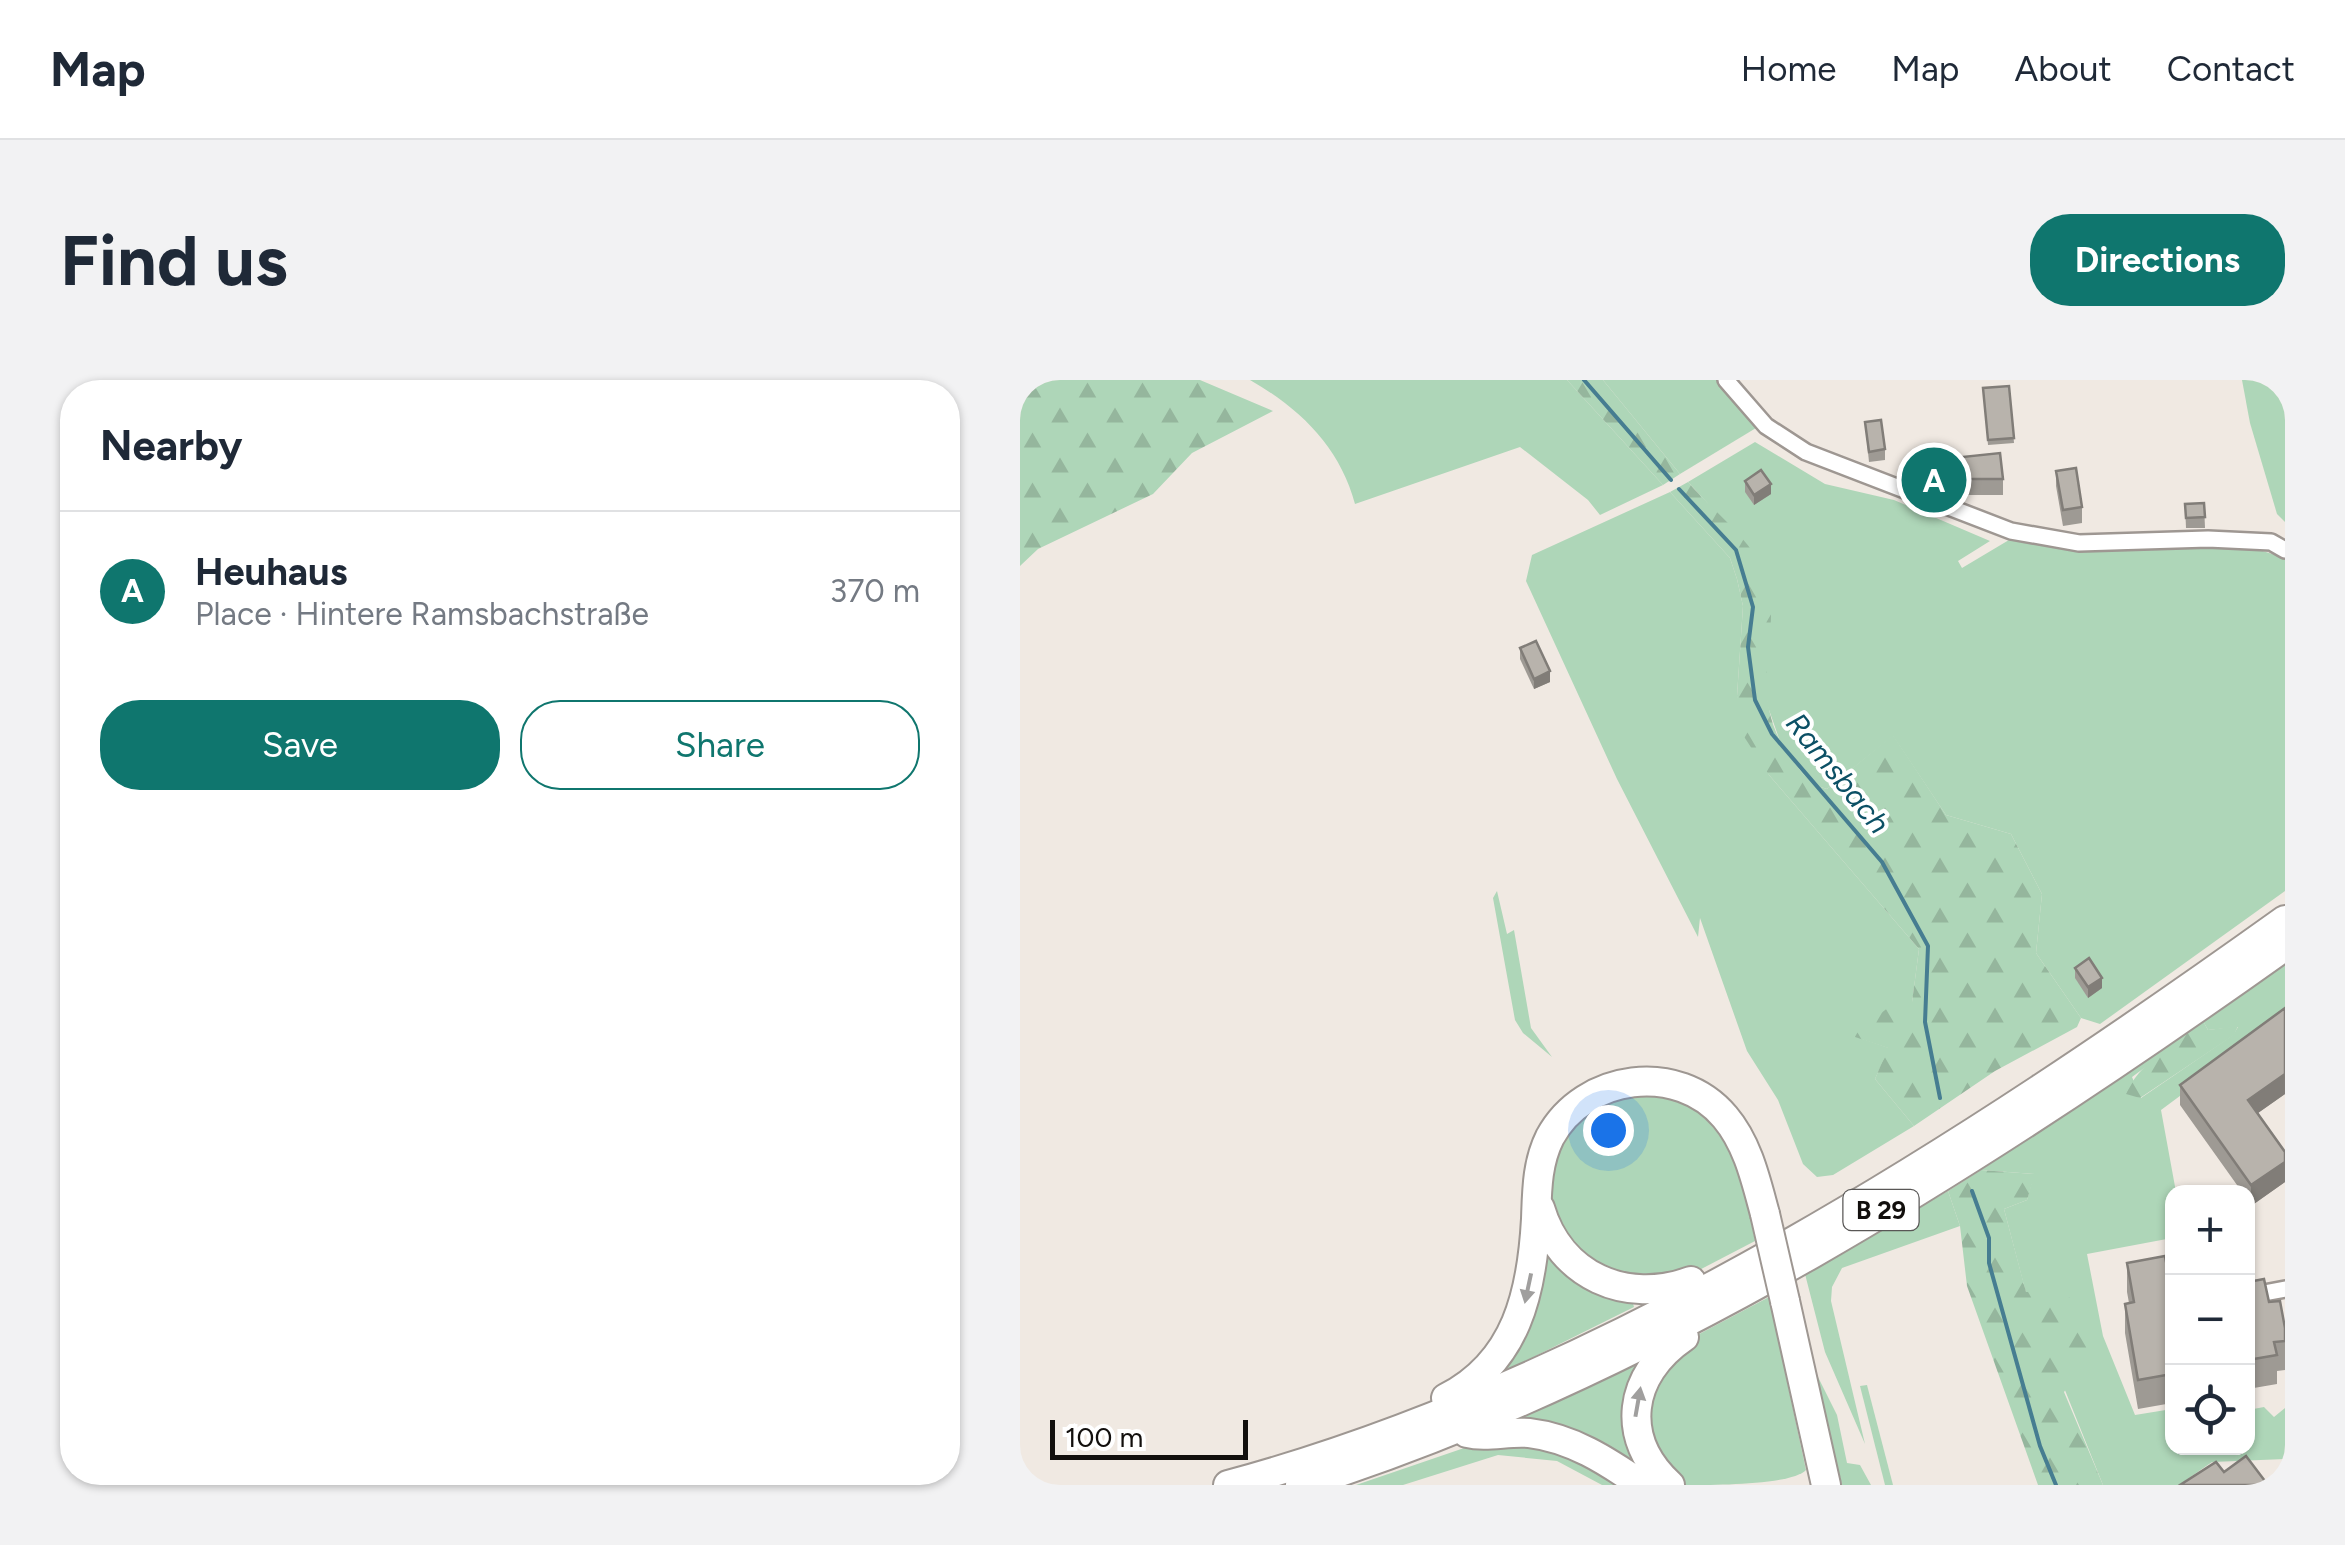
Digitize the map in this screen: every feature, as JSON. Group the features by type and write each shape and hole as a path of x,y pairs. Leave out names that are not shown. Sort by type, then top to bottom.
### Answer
{"highway":[{"name":"B 29","path":"1228,1485 1371,1440 1508,1386 1721,1279 1909,1172 2285,920"},
{"name":"B 29","path":"1300,1485 1458,1430 1708,1310 2052,1106 2285,946"},
{"path":"1371,1440 1392,1423 1470,1384 1503,1349 1528,1293 1543,1152 1572,1109 1619,1084 1661,1082 1701,1096 1723,1114 1743,1146 1785,1301 1821,1484"},
{"path":"1538,1192 1544,1220 1557,1245 1576,1266 1600,1281 1628,1290 1656,1291 1721,1279"},
{"path":"1670,1485 1643,1452 1635,1421 1638,1392 1654,1362 1694,1330 1708,1310"},
{"path":"1458,1430 1479,1436 1526,1433 1556,1438 1593,1453 1642,1485"}],"street":[{"path":"1726,380 1766,426 1806,452 2010,531 2079,543 2190,539 2278,546 2285,528"},
{"path":"2255,1295 2285,1289"}],"green space":[{"path":"1020,380 1200,380 1273,411 1192,453 1153,494 1038,549 1020,566"},
{"path":"1250,380 1567,380 1663,485 1600,515 1588,500 1520,447 1355,504 1339,465 1316,432 1286,404"},
{"path":"1567,380 1603,380 1680,474 1663,485"},
{"path":"1603,380 1718,380 1756,428 1680,474"},
{"path":"2242,380 2285,380 2285,522 2277,514 2250,423"},
{"path":"1755,442 1825,484 1894,500 1990,541 1958,561 1962,568 2014,537 2217,544 2253,548 2285,558 2285,891 2100,1024 2081,1018 2036,953 2042,894 2011,834 1946,815 1893,736 1827,789 1811,784 1782,747 1768,707 1745,544 1688,482"},
{"path":"1688,482 1739,535 1763,569 1770,591 1771,614 1769,710 1777,735 1804,775 1827,789 1893,735 1946,815 2011,834 2042,894 2036,953 2081,1018 2077,1027 1995,1071 1914,1126 1875,1079 1888,1048 1852,1036 1894,1003 1912,1002 1919,949 1769,775 1741,732 1737,696 1743,606 1730,558 1670,492"},
{"path":"1670,492 1730,558 1743,606 1737,696 1769,775 1919,949 1912,1003 1854,1036 1889,1048 1875,1079 1914,1126 1833,1175 1817,1177 1803,1164 1778,1100 1747,1051 1700,918 1698,937 1617,779 1526,581 1532,555"},
{"path":"1497,891 1507,934 1514,930 1531,1028 1552,1057 1523,1033 1515,1020 1493,898"},
{"path":"2285,963 2285,1018 2161,1110 2175,1185 2165,1185 2165,1239 2087,1254 2103,1336 2135,1415 2165,1410 2165,1455 2255,1455 2255,1409 2264,1407 2274,1417 2285,1408 2285,1459 2212,1462 2179,1485 2103,1485 2026,1293 2004,1209 2027,1200 2034,1174 1981,1170 2173,1040 2170,1049 2132,1077 2141,1098 2233,1035 2238,1027 2208,1030 2203,1021"},
{"path":"2203,1021 2208,1030 2238,1026 2234,1035 2140,1098 2126,1094 2148,1063"},
{"path":"1628,1093 1660,1096 1685,1105 1706,1119 1733,1160 1755,1241 1682,1279 1625,1281 1576,1253 1550,1205 1553,1153 1585,1110"},
{"path":"1981,1170 2035,1174 2027,1200 2004,1209 2026,1292 2066,1291 2095,1349 2064,1392 2103,1485 2038,1485 1967,1286 1960,1226 1948,1191"},
{"path":"1948,1191 1960,1226 1842,1268 1832,1287 1831,1301 1865,1444 1825,1352 1805,1274"},
{"path":"1540,1234 1632,1300 1634,1307 1487,1380"},
{"path":"1769,1297 1806,1470 1769,1481 1686,1485 1649,1454 1645,1391 1686,1341"},
{"path":"1644,1359 1646,1474 1520,1422 1521,1418"},
{"path":"1812,1365 1837,1415 1847,1463 1860,1465 1871,1485 1842,1485"},
{"path":"1867,1385 1893,1485 1885,1485 1860,1386"},
{"path":"1502,1441 1560,1449 1625,1485 1602,1485 1557,1461 1498,1455 1403,1485 1356,1485 1470,1446"}],"building":[{"path":"2009,386 2014,438 1988,440 1983,388"},
{"path":"1881,420 1885,449 1869,452 1865,422"},
{"path":"2000,453 2003,479 1964,479 1962,457"},
{"path":"1930,468 1940,468 1939,482 1928,482"},
{"path":"2076,468 2082,507 2063,510 2056,471"},
{"path":"1761,470 1771,484 1754,495 1745,481"},
{"path":"2204,503 2205,517 2186,518 2185,504"},
{"path":"1536,641 1550,671 1534,679 1520,648"},
{"path":"2089,958 2102,978 2088,987 2075,968"},
{"path":"2285,1008 2285,1074 2248,1100 2285,1152 2285,1162 2251,1185 2180,1085"},
{"path":"2165,1256 2165,1375 2138,1380 2125,1304 2134,1302 2127,1263"},
{"path":"2264,1279 2269,1302 2280,1301 2285,1341 2274,1342 2277,1355 2255,1359 2255,1281"},
{"path":"2246,1456 2268,1485 2180,1485 2216,1462 2224,1472"}],"waterway":[{"name":"Ramsbach","path":"1584,380 1671,480"},
{"name":"Ramsbach","path":"1679,489 1736,550 1753,607 1748,647 1755,700 1772,734 1882,862 1928,946 1925,1022 1940,1098"},
{"name":"Ramsbach","path":"1972,1191 1989,1238 1989,1263 2040,1446 2056,1485"}],"place":[{"name":"Heuhaus","path":"1934,480"}]}
